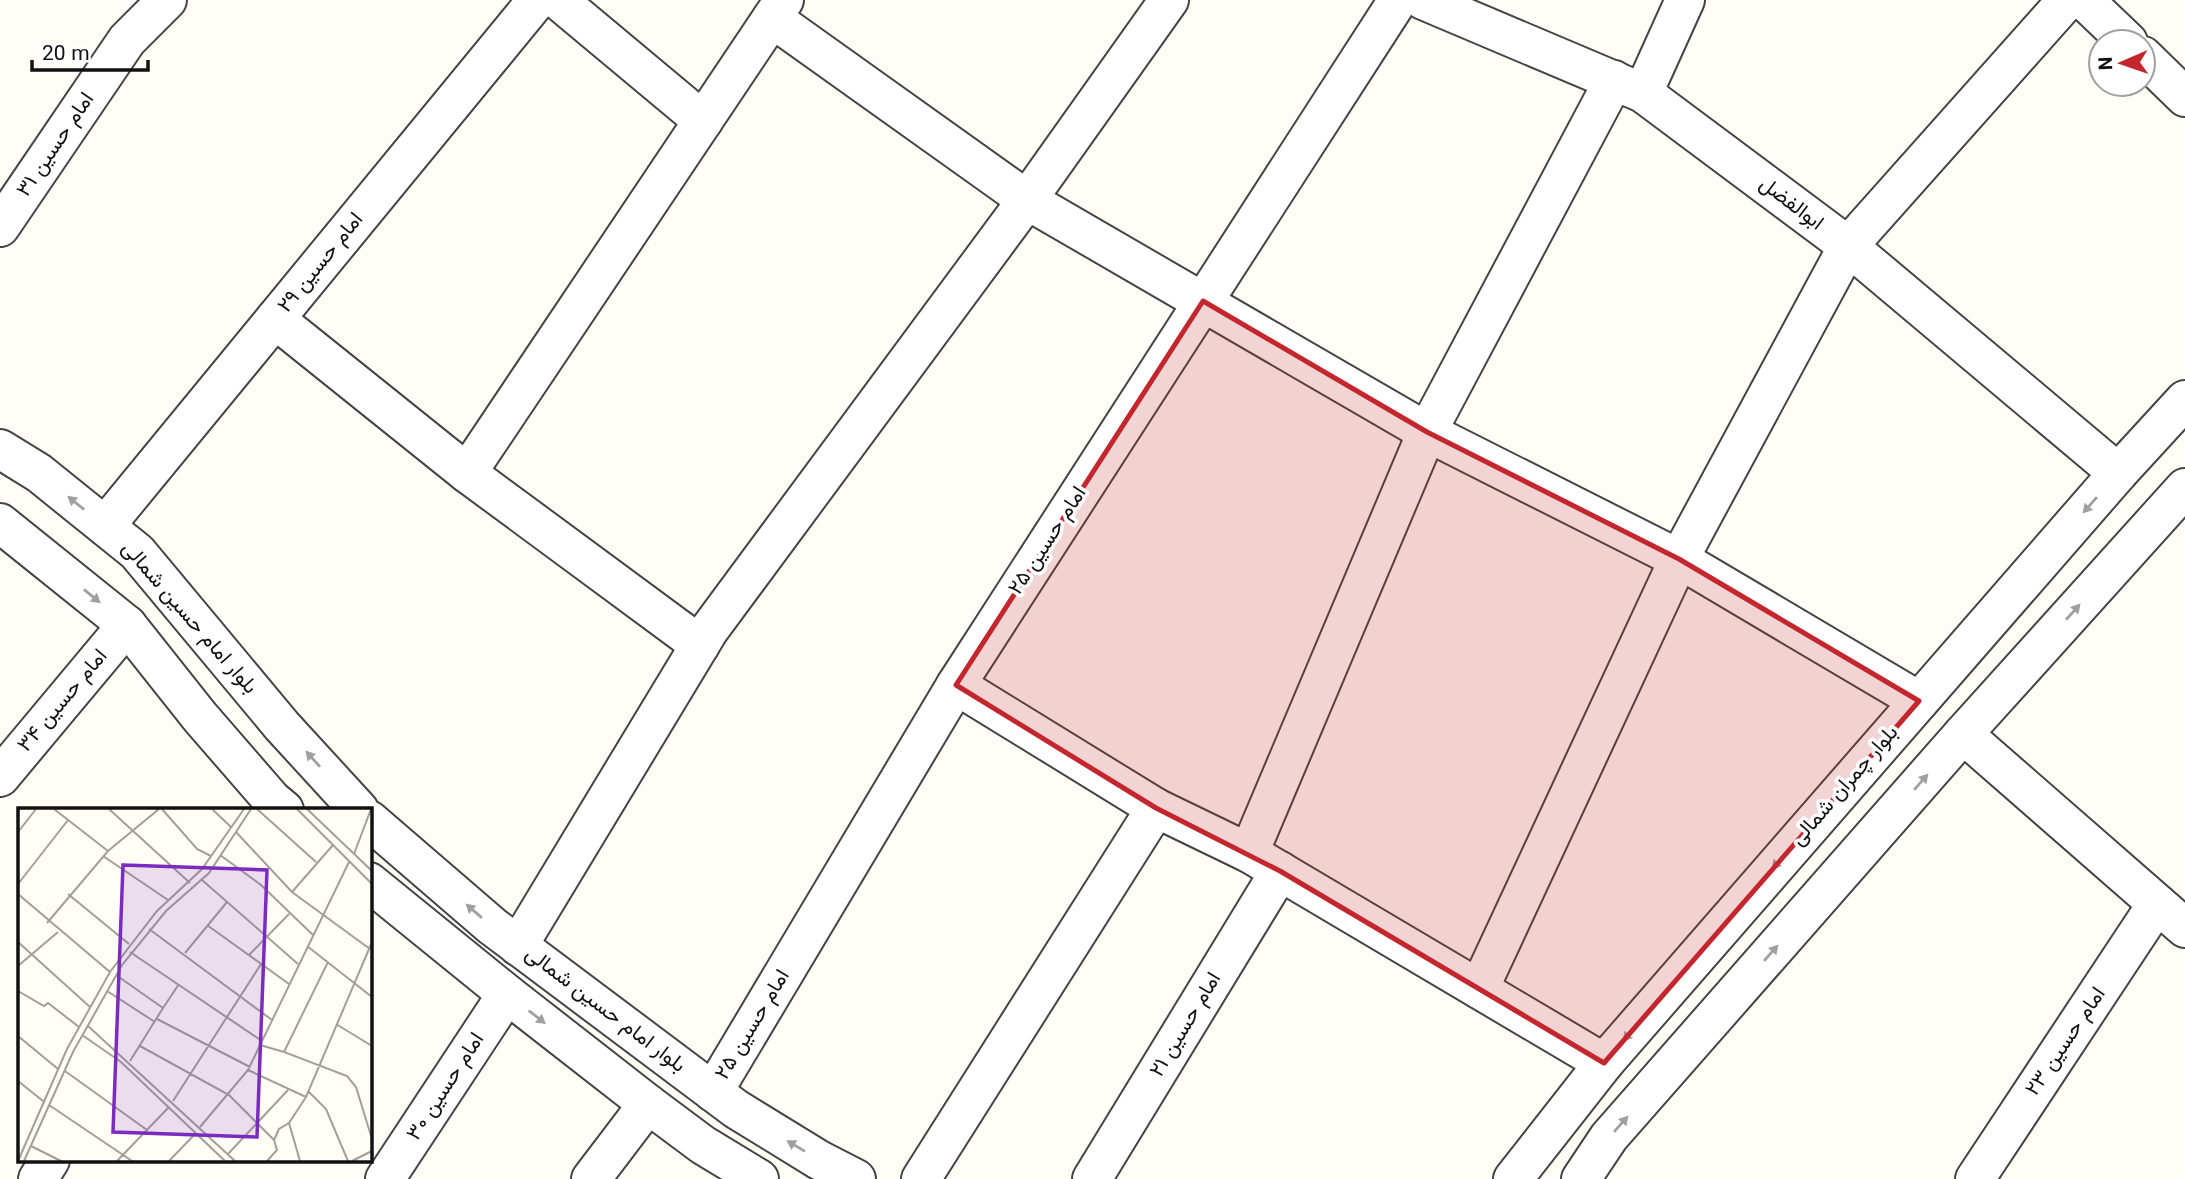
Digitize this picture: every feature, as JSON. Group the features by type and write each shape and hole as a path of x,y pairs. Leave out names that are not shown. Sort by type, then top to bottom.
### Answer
{"street":[{"name":"امام حسین ۳۱","path":"0,227 127,40 167,0"},
{"name":"امام حسین ۲۹","path":"105,526 537,0"},
{"path":"558,0 703,121"},
{"path":"518,946 700,645 1027,200 1168,0"},
{"name":"امام حسین ۲۱","path":"1092,1179 1264,862 1427,432 1628,87 1685,0"},
{"path":"1479,989 1679,559 1847,246 2067,0"},
{"path":"2084,0 2113,28"},
{"name":"ابوالفضل","path":"1421,1 1628,87 1847,246 2118,473"},
{"name":"امام حسین ۲۵","path":"713,1092 956,685 1203,301 1421,1"},
{"path":"467,473 778,9 1027,200 1427,432 1679,559 1919,701"},
{"path":"2157,70 2185,97"},
{"path":"275,319 467,473 700,645"},
{"name":"بلوار چمران شمالی","path":"1513,1179 1604,1063 2118,473 2185,400"},
{"name":"بلوار امام حسین شمالی","path":"0,449 39,473 137,552 282,726 357,808"},
{"path":"1581,1179 1609,1137 1963,734 2181,502"},
{"path":"0,523 127,625 274,806"},
{"name":"امام حسین ۳۴","path":"0,776 127,625"},
{"path":"956,685 1156,808 1264,862 1604,1063"},
{"path":"1963,734 2171,916"},
{"path":"921,1179 1156,808"},
{"name":"بلوار امام حسین شمالی","path":"371,822 492,926 736,1109 819,1160 856,1179"},
{"path":"371,884 648,1104 703,1145 759,1179"},
{"name":"امام حسین ۲۳","path":"1975,1179 2171,916"},
{"name":"امام حسین ۳۰","path":"385,1179 508,994"},
{"path":"591,1179 648,1104"},
{"path":"38,1179 49,1162"}],"highlighted area":[{"path":"1203,301 1427,432 1679,559 1919,701 1604,1063 1280,871 1156,808 956,685"}]}
